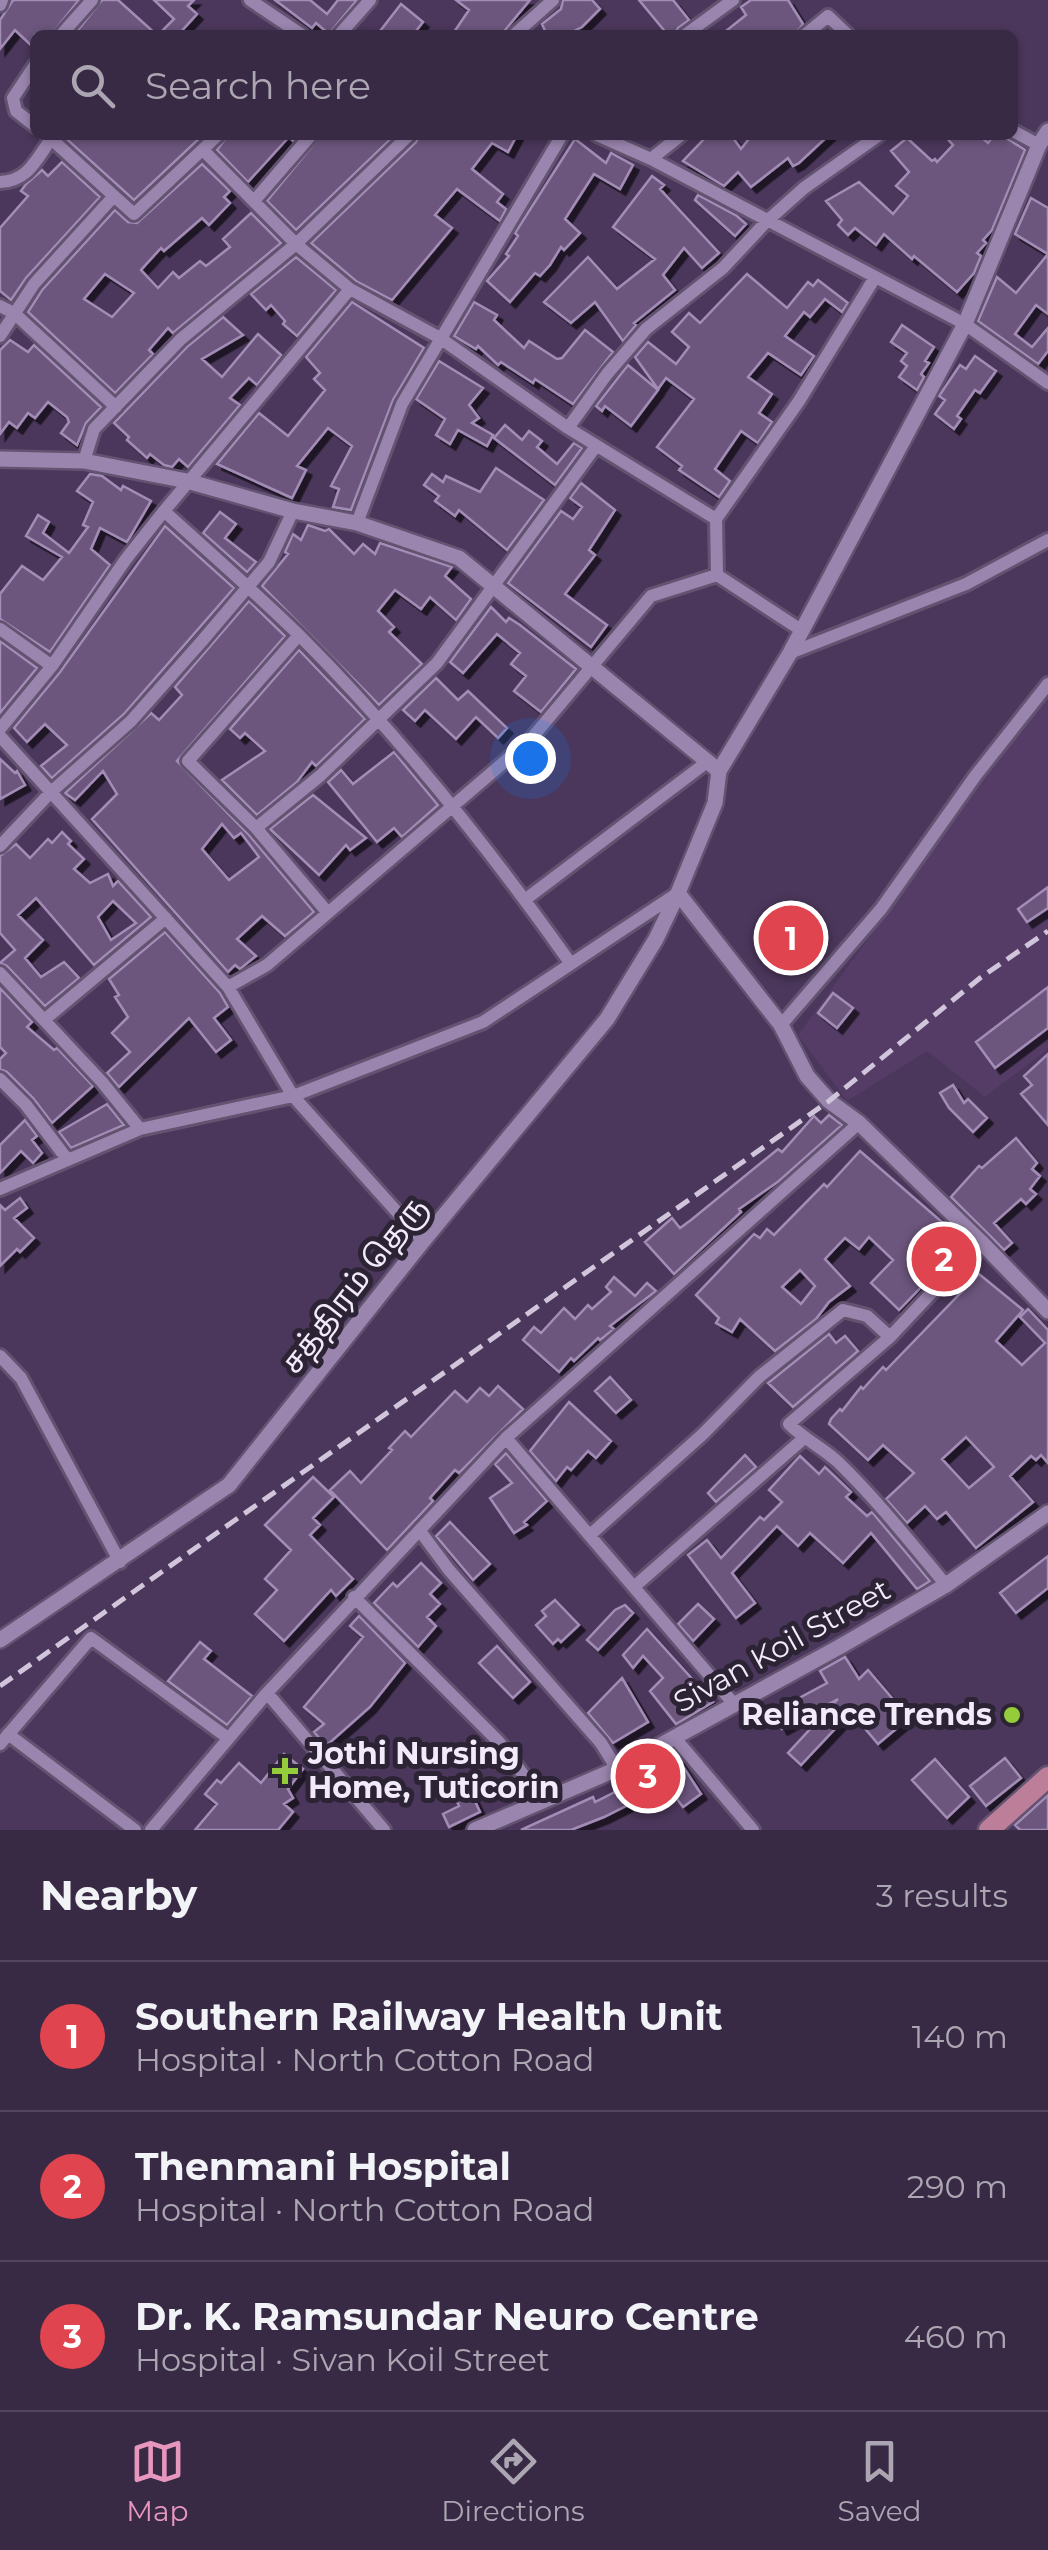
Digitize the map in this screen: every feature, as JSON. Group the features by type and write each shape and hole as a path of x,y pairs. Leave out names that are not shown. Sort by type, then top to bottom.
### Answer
{"main road":[{"path":"989,1830 1048,1777"}],"street":[{"path":"66,30 92,0"},
{"path":"250,0 295,30"},
{"path":"344,30 370,0"},
{"path":"520,30 553,0"},
{"path":"692,30 733,0"},
{"path":"811,30 828,16 843,30"},
{"path":"30,72 12,98 16,111 30,122"},
{"path":"1018,133 1043,138"},
{"name":"சத்திரம் தெரு","path":"0,1640 229,1486 423,1241 607,1019 656,939 678,892 715,803 713,767 790,652 965,324 1043,138"},
{"path":"0,182 26,175 47,140"},
{"path":"52,140 134,214 214,140"},
{"path":"254,201 308,140"},
{"path":"84,461 94,429 181,339 296,244 405,140"},
{"path":"357,523 402,404 559,140"},
{"path":"608,140 965,324 1047,381"},
{"path":"650,159 675,140"},
{"path":"568,428 646,329 723,268 804,188 872,140"},
{"path":"204,151 296,244 350,289 440,338 568,428 716,519"},
{"path":"0,336 34,284 114,196"},
{"path":"717,576 716,519 799,400 874,279"},
{"path":"350,289 164,511 0,732 228,987 292,1096 423,1241"},
{"path":"0,306 14,314 116,407"},
{"path":"256,828 380,722 437,663 596,446"},
{"path":"0,459 84,461 187,482 293,511 357,523 459,558 713,767 526,899"},
{"path":"164,511 299,635 380,722 454,807 571,964"},
{"path":"0,846 51,792 130,721 248,588 269,562 293,511"},
{"path":"790,652 966,584 1048,540"},
{"path":"228,987 267,966 531,739 652,596 717,576 801,630"},
{"path":"0,629 52,666"},
{"path":"299,635 188,761 256,828 328,913"},
{"path":"781,1025 881,909 976,775 1048,684"},
{"path":"0,1188 140,1129 292,1096 484,1022 678,892 781,1025 807,1076 829,1101 859,1123 1048,1312"},
{"path":"44,1020 166,918"},
{"path":"0,973 140,1129"},
{"path":"0,1079 26,1105 67,1158"},
{"path":"151,1830 267,1693 506,1438 859,1123"},
{"path":"946,1585 834,1459 788,1424 890,1337 980,1241"},
{"path":"590,1536 703,1434 759,1377 843,1310 867,1316 890,1337"},
{"path":"0,1356 21,1378 120,1562"},
{"path":"506,1438 734,1704"},
{"path":"635,1586 803,1439"},
{"name":"Sivan Koil Street","path":"475,1830 616,1769 842,1646 946,1585 1048,1513"},
{"path":"420,1532 448,1570 601,1742 616,1769"},
{"path":"354,1597 500,1742 542,1800"},
{"path":"135,1830 4,1739 91,1638 228,1738"},
{"path":"267,1693 384,1830"},
{"path":"674,1737 753,1830"}],"shaded area":[{"path":"1048,691 1048,1049 985,1097 927,1051 847,1101 798,1035"}],"building":[{"path":"13,0 79,0 55,30 30,30 30,44 15,30 0,49 0,20"},
{"path":"102,0 118,0 151,30 78,30"},
{"path":"154,0 194,0 188,6 197,14 183,30 163,30 174,19"},
{"path":"275,0 310,0 327,14 338,0 357,0 332,30 324,30 316,23 312,28"},
{"path":"456,0 530,0 505,30 455,30 469,10"},
{"path":"563,0 592,0 600,9 576,30 545,30 542,24 561,9"},
{"path":"639,0 673,0 689,20 677,30 664,30"},
{"path":"751,0 788,0 803,24 799,30 727,30 746,15 741,7"},
{"path":"401,4 423,22 417,30 381,30"},
{"path":"68,140 198,140 134,200"},
{"path":"224,140 286,140 248,182 217,150"},
{"path":"317,140 390,140 296,230 267,201"},
{"path":"514,140 508,152 492,143 472,169 503,194 497,202 506,209 500,221 457,189 435,215 452,228 392,300 356,281 311,243 416,142"},
{"path":"574,140 606,163 611,153 633,165 620,189 594,174 565,219 580,233 564,250 561,247 540,276 535,273 510,302 487,281 509,256 506,254 518,236 515,233"},
{"path":"703,140 735,140 741,149 748,140 824,140 799,163 793,166 788,158 751,187 738,172 724,186 683,161"},
{"path":"909,140 937,162 953,145 948,140 1010,140 1025,150 992,230 983,240 986,243 977,253 981,256 974,273 957,292 884,234 876,245 855,228 848,235 838,225 842,220 826,201 859,182 893,214 908,196 896,186 909,172 891,151"},
{"path":"62,162 100,197 26,278 11,300 0,291 0,228 28,196 21,191 26,184 42,170 48,176"},
{"path":"202,164 230,191 224,197 230,203 209,225 202,218 164,251 161,248 141,270 158,288 173,272 179,278 200,261 206,266 230,247 223,239 251,213 281,243 173,333 168,328 149,350 153,354 115,393 28,312 42,290 115,210 128,222 137,223","holes":["105,274 134,293 112,317 84,299"]},
{"path":"652,176 664,185 660,189 719,253 702,268 684,248 663,275 675,290 634,323 623,341 595,302 571,323 544,302 588,257 617,289 655,259 613,227"},
{"path":"698,195 746,224 735,236 695,200"},
{"path":"1031,198 1048,208 1048,254 1015,234"},
{"path":"1048,254 1048,314 1036,305 1015,334 1032,347 1048,328 1048,351 1038,364 978,321 997,277 1016,293"},
{"path":"296,257 336,290 297,336 283,324 285,321 271,305 266,310 251,294"},
{"path":"747,274 787,308 808,282 813,286 818,280 848,303 842,312 825,299 810,317 804,312 785,336 814,356 801,375 768,353 748,377 772,394 759,413 772,422 758,443 741,431 715,469 730,481 719,497 679,470 682,466 657,447 694,399 666,378 658,389 635,357 648,342 676,364 689,347 672,332 689,313 700,323"},
{"path":"352,302 424,348 393,400 351,510 333,507 339,489 331,486 352,446 328,428 297,466 306,470 292,498 217,464 259,413 288,436 325,390 314,379 320,373 306,357"},
{"path":"474,302 497,315 494,320 524,348 529,341 557,359 562,358 585,330 613,352 573,404 535,379 533,383 501,362 498,365 478,346 476,349 454,336"},
{"path":"223,317 243,335 202,359 222,377 258,334 281,355 257,385 249,378 230,398 240,405 188,467 179,459 172,467 150,454 147,458 114,423 188,346"},
{"path":"902,325 934,347 925,361 929,363 917,390 899,377 907,366 901,361 907,353 891,342"},
{"path":"10,340 28,352 34,345 101,407 86,423 77,445 61,433 69,422 67,417 48,402 35,418 28,413 17,428 9,422 0,434 0,350"},
{"path":"975,356 996,371 980,393 975,390 957,416 961,419 954,429 935,414 945,400 939,396 960,365 966,369"},
{"path":"439,361 483,388 469,405 479,418 472,423 493,435 487,446 458,430 450,444 436,435 445,419 416,399"},
{"path":"628,365 658,390 631,426 605,406 602,411 596,406"},
{"path":"505,425 522,440 529,431 542,441 537,447 557,464 574,443 582,448 555,485 494,438"},
{"path":"496,468 544,500 507,550 459,510 455,516 435,501 439,496 424,485 432,474 443,482 446,476 480,492"},
{"path":"90,474 102,476 121,490 123,486 151,501 127,542 100,528 91,549 110,565 50,652 0,619 0,594 22,566 43,580 62,557 26,536 38,515 49,522 43,533 69,553 88,527 83,525 93,502 77,491"},
{"path":"581,483 615,510 589,550 595,555 565,594 607,625 591,647 508,583 561,511 573,519 582,507 570,498"},
{"path":"220,512 236,524 225,538 256,562 247,572 203,533"},
{"path":"308,525 329,529 354,554 363,544 375,554 380,543 452,567 445,576 471,599 456,620 430,597 421,609 395,590 378,611 394,627 389,632 422,664 379,705 262,586 288,554 285,552 293,534 301,540"},
{"path":"165,526 234,588 124,714 52,778 41,766 67,745 45,724 27,742 14,728 60,672"},
{"path":"249,601 285,636 177,761 249,835 314,912 285,936 262,916 237,939 256,956 240,969 235,965 228,972 92,819 117,794 103,771 75,800 65,793 151,713 159,720 182,695 175,687","holes":["222,824 234,838 241,833 259,857 229,880 202,849"]},
{"path":"491,607 506,622 509,618 520,625 576,669 541,712 514,691 526,676 511,664 520,653 497,634 463,673 450,662"},
{"path":"0,641 37,668 0,713"},
{"path":"299,650 365,719 316,766 312,762 297,782 257,815 222,780 265,751 245,733 240,738 230,729"},
{"path":"436,678 458,700 468,691 507,728 498,738 476,717 456,739 425,710 415,721 403,710"},
{"path":"394,752 438,805 402,837 394,828 377,842 328,782 341,770 353,784"},
{"path":"0,759 17,771 25,785 0,799"},
{"path":"313,795 366,838 350,850 346,845 319,875 270,829"},
{"path":"62,832 84,859 74,869 90,883 108,874 113,886 118,881 151,917 94,965 36,898 18,915 43,940 25,958 41,977 64,962 79,978 45,1006 0,963 15,950 0,933 0,856 16,844 30,858 48,839 52,843","holes":["113,901 136,923 111,940 98,917"]},
{"path":"1048,887 1048,908 1027,922 1018,909"},
{"path":"792,918 811,933 789,962 770,947"},
{"path":"165,932 220,993 228,1007 214,1018 231,1040 216,1052 189,1018 119,1087 107,1073 130,1052 112,1033 128,1017 109,979"},
{"path":"1048,987 1048,1028 995,1068 976,1042"},
{"path":"0,988 32,1022 27,1027 54,1050 57,1048 93,1086 52,1123 33,1098 0,1069 0,1059 6,1053 0,1047"},
{"path":"833,993 853,1008 837,1028 818,1013"},
{"path":"1048,1054 1048,1125 1021,1094 1032,1085 1024,1076"},
{"path":"953,1085 964,1103 968,1099 987,1118 973,1132 940,1093"},
{"path":"107,1104 124,1125 71,1148 59,1132"},
{"path":"829,1115 842,1125 779,1181 739,1209 741,1212 674,1274 645,1242 672,1218 680,1228 778,1149 782,1152 814,1116 821,1123"},
{"path":"25,1120 37,1136 32,1140 42,1153 33,1163 21,1151 0,1173 0,1145"},
{"path":"1016,1138 1037,1163 1032,1169 1040,1176 1030,1189 1036,1194 1026,1204 1021,1199 994,1223 1012,1243 1004,1250 951,1197 979,1166 982,1168"},
{"path":"860,1151 965,1242 899,1310 871,1283 893,1260 869,1237 859,1249 845,1238 825,1259 850,1286 775,1351 740,1319 732,1332 716,1323 719,1318 696,1295 754,1234 760,1238 767,1229 774,1235 824,1184 827,1187","holes":["800,1270 815,1286 801,1304 782,1287"]},
{"path":"20,1198 27,1208 14,1218 34,1238 0,1266 0,1205 5,1210"},
{"path":"979,1274 1023,1310 996,1341 1022,1365 1045,1343 1020,1317 1028,1309 1048,1330 1048,1463 1041,1455 1036,1460 1031,1456 1010,1476 1033,1502 976,1548 946,1512 937,1519 925,1506 907,1523 886,1499 914,1473 883,1445 868,1460 829,1424 861,1387 883,1367 886,1370","holes":["966,1437 994,1467 969,1488 942,1459"]},
{"path":"614,1277 635,1296 647,1283 656,1291 610,1326 614,1329 574,1361 571,1358 559,1372 523,1340 534,1327 541,1333 564,1308 575,1319 588,1305 592,1309 611,1292 606,1287"},
{"path":"829,1334 836,1343 845,1336 858,1351 793,1407 768,1383"},
{"path":"610,1377 631,1400 616,1413 595,1391"},
{"path":"498,1386 523,1409 459,1473 455,1470 430,1498 433,1501 387,1550 330,1490 350,1471 361,1483 405,1431 411,1437 455,1391 467,1402 480,1388 489,1396"},
{"path":"569,1402 611,1441 596,1458 588,1451 556,1481 530,1451"},
{"path":"506,1453 547,1501 524,1522 527,1525 514,1533 490,1498 512,1483 495,1464"},
{"path":"745,1455 756,1467 716,1502 708,1493"},
{"path":"800,1456 819,1474 825,1467 851,1492 846,1497 867,1516 872,1512 930,1581 917,1589 871,1533 843,1563 810,1533 798,1546 777,1526 732,1573 755,1603 736,1618 688,1555 707,1540 721,1558 760,1517 764,1520 782,1502 769,1490"},
{"path":"313,1477 334,1497 313,1518 320,1525 310,1535 353,1579 336,1596 331,1590 284,1641 255,1614 277,1590 265,1579 291,1550 265,1525"},
{"path":"450,1522 490,1564 473,1580 436,1536"},
{"path":"1048,1556 1048,1588 1016,1613 1000,1593"},
{"path":"421,1563 441,1583 430,1594 440,1604 427,1617 436,1626 418,1647 374,1603"},
{"path":"555,1600 579,1625 561,1642 558,1639 553,1644 536,1625 546,1616 542,1611"},
{"path":"698,1604 714,1619 693,1641 678,1624"},
{"path":"625,1605 633,1613 598,1650 587,1640 615,1610"},
{"path":"359,1616 405,1663 370,1707 326,1746 314,1732 324,1724 304,1707 363,1637 350,1626"},
{"path":"647,1629 713,1702 676,1724 650,1691 663,1678 643,1656 633,1668 623,1655"},
{"path":"200,1642 211,1651 204,1659 252,1696 227,1725 168,1681"},
{"path":"497,1646 530,1682 513,1698 479,1663"},
{"path":"845,1657 859,1679 868,1670 909,1718 878,1744 851,1712 801,1765 788,1753 838,1699 782,1729 773,1712 827,1683 820,1671"},
{"path":"622,1678 648,1722 613,1743 588,1713"},
{"path":"673,1751 701,1794 683,1807 661,1778 630,1793 623,1779"},
{"path":"284,1754 303,1769 288,1789 293,1798 284,1804 293,1812 278,1830 195,1830 217,1804 205,1794 217,1780 221,1783 239,1763 261,1783"},
{"path":"1005,1758 1021,1778 986,1806 970,1786"},
{"path":"935,1759 969,1797 947,1818 912,1780"},
{"path":"469,1788 480,1812 449,1827 443,1814 459,1806 454,1795"},
{"path":"621,1789 628,1805 604,1817 571,1830 521,1830 593,1797 595,1802"},
{"path":"1048,1795 1048,1830 1020,1830 1015,1825"}],"railway":[{"path":"0,1686 829,1101 980,978 1048,931"}],"place":[{"name":"Southern Railway Health Unit","path":"791,938"},
{"name":"Thenmani Hospital","path":"944,1259"},
{"name":"Reliance Trends","path":"1012,1715"},
{"name":"Jothi Nursing Home, Tuticorin","path":"285,1771"},
{"name":"Dr. K. Ramsundar Neuro Centre","path":"648,1776"}]}
